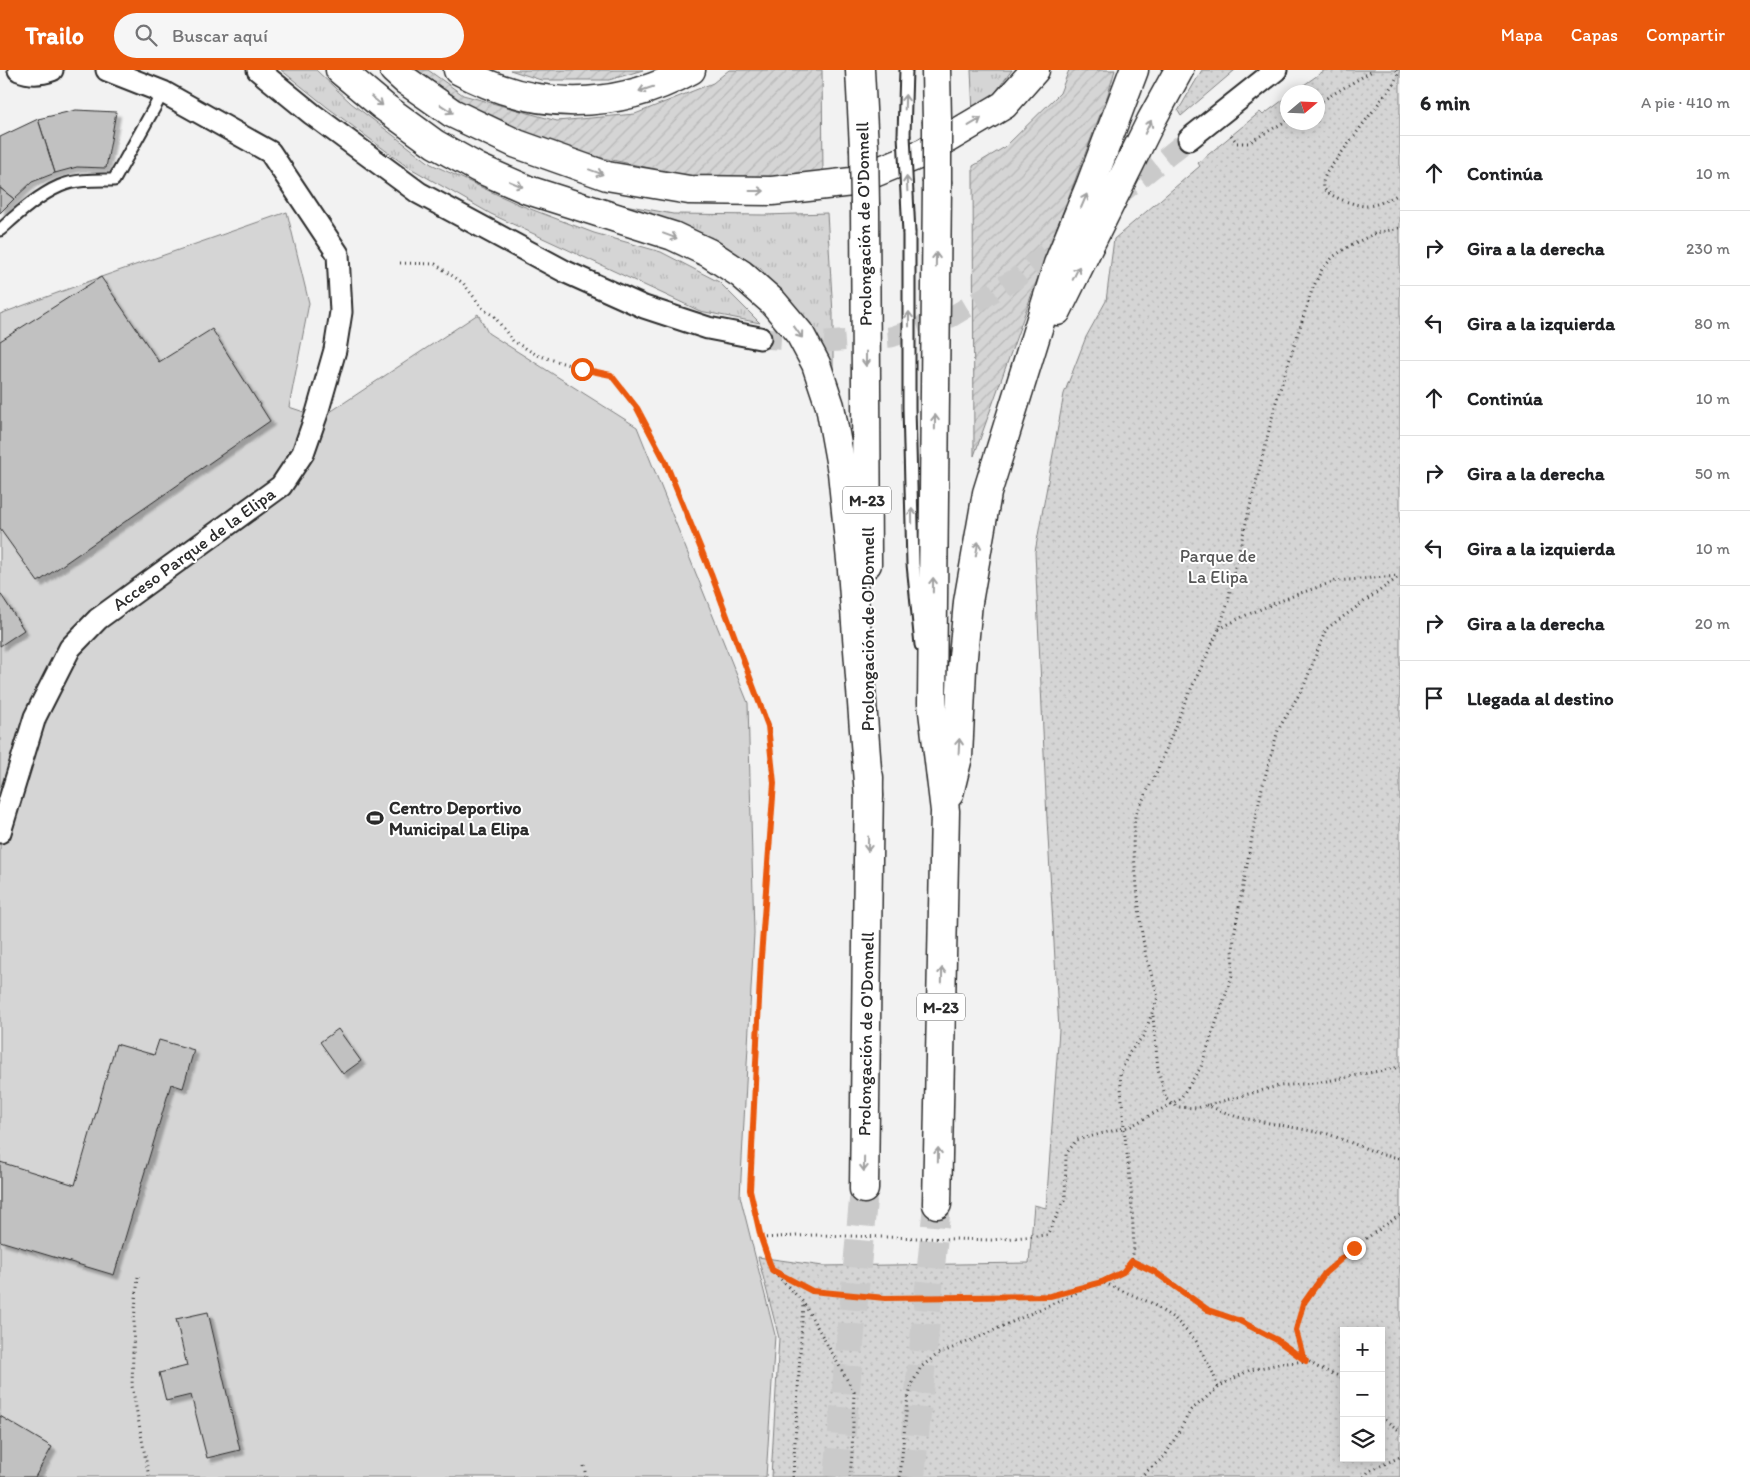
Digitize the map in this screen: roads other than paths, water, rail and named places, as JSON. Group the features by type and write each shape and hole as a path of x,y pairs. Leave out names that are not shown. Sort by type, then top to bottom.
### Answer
{"highway":[{"path":"340,70 383,106 435,144 478,168 528,190 673,236 710,253 741,274 773,302 800,334 816,364 830,406 842,472 852,570 869,796"},
{"path":"394,70 452,113 517,144 607,176 689,190 772,191 852,182 923,154 1004,105 1035,70"},
{"path":"458,70 494,87 518,94 549,101 582,101 613,98 646,90 691,70"},
{"name":"Prolongación de O'Donnell","path":"860,70 865,205 869,796 864,1188"},
{"name":"M-23","path":"936,70 937,183 932,703 945,810 937,1204"},
{"path":"945,810 958,757 962,668 968,602 987,493 1058,264 1134,70"},
{"path":"1023,380 1151,121 1179,70"}],"street":[{"path":"19,70 32,74 43,74 52,70"},
{"name":"Acceso Parque de la Elipa","path":"0,832 35,717 70,648 98,619 281,486 303,453 317,413 335,350 340,312 338,254 270,152 162,92 107,70"},
{"path":"258,70 312,114 419,193 566,272 644,307 699,325 760,338"},
{"path":"1189,139 1276,70"}],"lane":[{"path":"906,70 904,134 909,233 909,407 913,564 919,635 932,703"},
{"path":"0,230 25,207 61,186 87,180 114,180 162,92"}],"tunnel":[{"path":"1115,198 1189,139"},
{"path":"760,338 826,342 891,337 951,317 1015,279 1070,234"},
{"path":"838,1477 864,1189"},
{"path":"911,1477 937,1204"}],"place":[{"name":"Centro Deportivo Municipal La Elipa","path":"375,818"}],"park label":[{"name":"Parque de La Elipa","path":"1218,566"}]}
